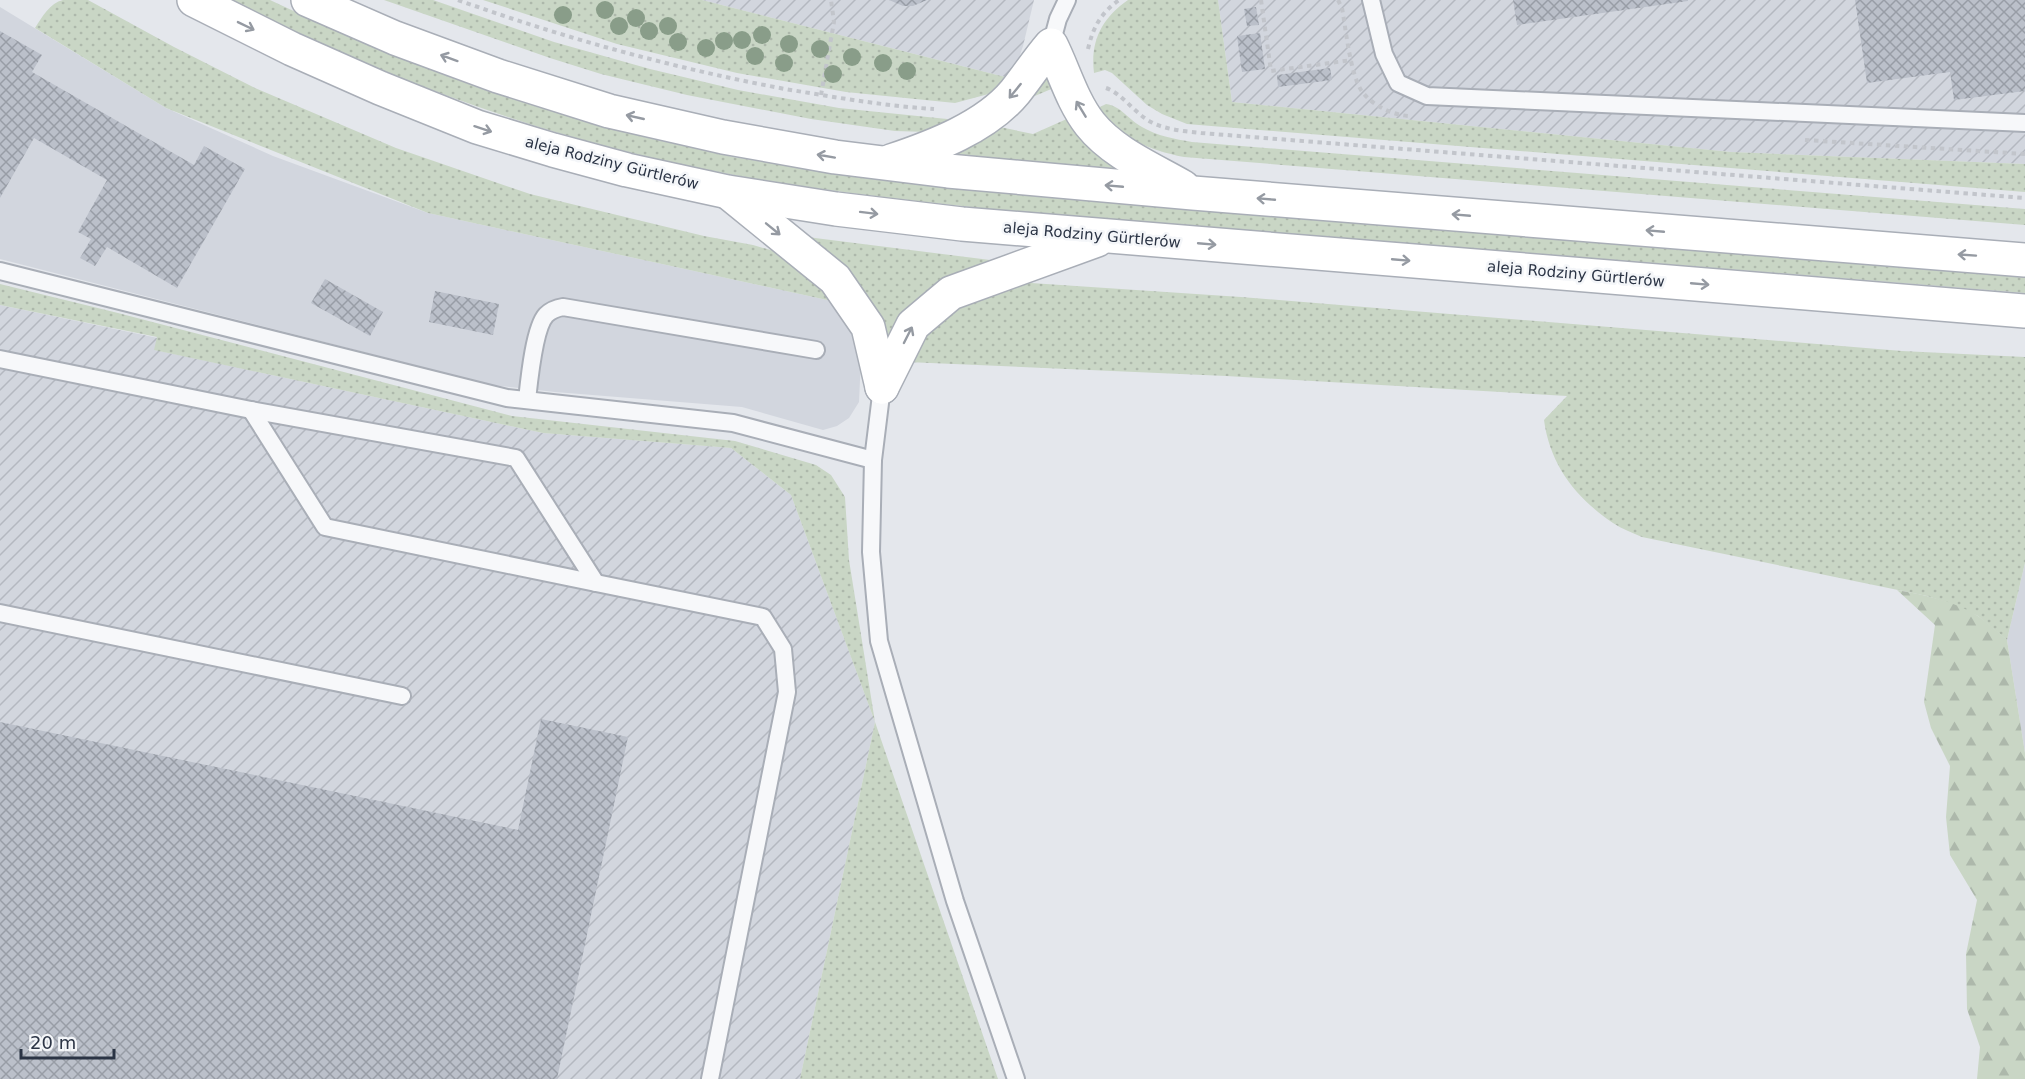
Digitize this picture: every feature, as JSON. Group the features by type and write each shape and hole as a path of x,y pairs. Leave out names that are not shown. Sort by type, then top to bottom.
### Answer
{"main road":[{"name":"aleja Rodziny Gürtlerów","path":"194,0 311,58 477,127 627,170 728,192 836,209 962,224 2025,311"},
{"path":"308,0 395,38 498,76 609,111 723,137 835,157 1193,193 2025,260"},
{"path":"884,163 950,139 996,110 1014,93 1051,45 1074,96 1090,124 1107,141 1124,153 1193,193"},
{"path":"728,192 834,279 868,327 882,387"},
{"path":"882,387 914,324 951,292 1107,236"}],"lane":[{"path":"1051,45 1058,19 1067,0"},
{"path":"1371,0 1384,54 1398,83 1427,96 2025,123"},
{"path":"0,271 507,398 734,423 873,460"},
{"path":"527,400 539,326 546,315 556,308 563,307 816,350"},
{"path":"0,359 251,410 516,458 596,583"},
{"path":"882,387 873,460 871,552 879,641 955,902 1016,1079"},
{"path":"251,410 325,527 763,617 783,649 787,692 710,1079"},
{"path":"0,613 402,696"}],"path":[{"path":"458,0 507,18 645,58 707,73 821,95 943,109"},
{"path":"821,95 834,22 831,0"},
{"path":"1088,50 1099,17 1119,0"},
{"path":"1260,0 1271,71 1352,60"},
{"path":"1074,96 1107,88 1151,122 1171,129 1201,133 2025,198"}],"shaded area":[{"path":"702,0 1034,0 1023,46 1009,78"},
{"path":"1218,0 2025,0 2025,164 1731,152 1232,102"},
{"path":"0,7 166,108 273,156 428,213 827,300 836,304 854,333 861,358 859,402 849,418 837,426 823,430 742,407 492,385 0,259"},
{"path":"0,305 158,338 155,350 543,433 731,448 791,495 875,722 800,1079 0,1079"},
{"path":"2025,563 2025,753 2007,640"}],"green space":[{"path":"63,0 88,0 255,88 396,148 530,194 781,253 805,266 836,304 827,300 428,213 166,108 35,28 50,7"},
{"path":"230,0 270,0 402,59 538,107 644,137 733,157 843,175 1011,194 2025,276 2025,293 1010,211 787,184 650,157 526,123 405,80"},
{"path":"384,0 433,0 554,42 650,69 738,90 839,108 947,119 950,122 927,132 895,131 811,119 687,95 601,74"},
{"path":"483,0 702,0 1009,78 996,92 955,103 846,92 737,73 617,44"},
{"path":"1128,0 1218,0 1232,102 1731,152 2025,164 2025,192 1187,124 1147,105 1112,73 1105,70 1094,73 1094,51 1100,31 1111,15"},
{"path":"1043,66 1056,87 1030,98"},
{"path":"1106,104 1121,110 1148,130 1166,137 1192,142 2025,209 2025,225 1184,157 1158,151 1125,135 1098,108"},
{"path":"1069,118 1114,167 1113,169 950,154 995,126 1033,134"},
{"path":"807,237 998,261 889,342"},
{"path":"1015,282 1241,297 1902,351 2025,357 2025,563 2007,640 1978,616 1927,596 1642,537 1616,525 1587,503 1576,491 1552,452 1544,420 1567,396 1226,376 907,362 933,325 963,301"},
{"path":"0,284 512,416 735,441 816,465 831,475 845,497 849,560 875,722 791,495 731,448 543,433 154,350 157,337 0,305"},
{"path":"1897,590 1929,596 1959,606 1978,616 2007,640 2025,753 2025,1079 1977,1079 1980,1047 1967,1009 1966,954 1977,900 1950,855 1946,817 1950,766 1931,728 1924,702 1935,625"},
{"path":"875,722 998,1079 800,1079"}],"building":[{"path":"889,0 927,0 913,6 903,6"},
{"path":"1513,0 1688,0 1688,1 1517,25"},
{"path":"1855,0 2025,0 2025,91 1954,100 1950,72 1867,83"},
{"path":"1256,7 1259,25 1247,26 1244,9"},
{"path":"0,31 42,55 32,72 194,165 204,146 245,169 177,288 107,247 95,266 80,258 91,239 78,232 107,180 34,138 0,198"},
{"path":"1260,33 1265,69 1242,72 1237,36"},
{"path":"1330,68 1332,80 1278,87 1277,75"},
{"path":"325,279 383,312 370,336 311,303"},
{"path":"435,291 499,304 493,335 429,322"},
{"path":"541,719 628,737 557,1079 0,1079 0,722 518,830"}]}
